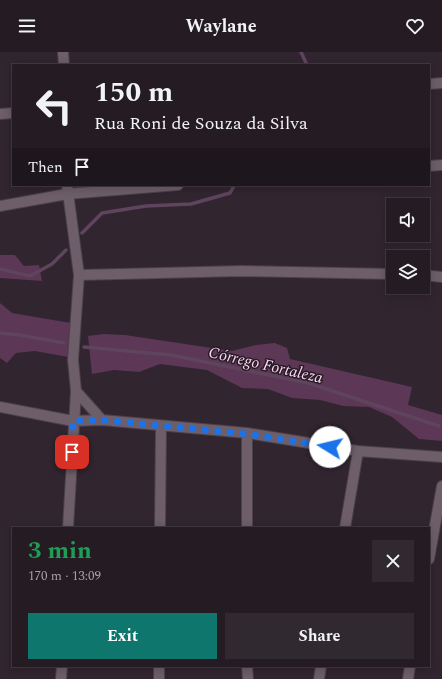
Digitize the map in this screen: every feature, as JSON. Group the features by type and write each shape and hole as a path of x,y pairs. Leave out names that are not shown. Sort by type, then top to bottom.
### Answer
{"street":[{"path":"63,52 64,64"},
{"path":"430,84 442,83"},
{"path":"0,114 12,113"},
{"path":"430,166 442,165"},
{"path":"0,206 67,189 150,186"},
{"path":"67,189 79,275 73,360 76,391 73,421 68,527"},
{"path":"79,275 241,271 386,274"},
{"path":"430,276 442,277"},
{"path":"76,391 102,420"},
{"path":"0,407 73,421 102,420 247,434 358,451 442,457"},
{"path":"160,527 161,426"},
{"path":"247,434 247,527"},
{"path":"345,527 358,451"},
{"path":"430,553 442,486"},
{"path":"61,679 62,667"},
{"path":"159,667 159,679"},
{"path":"248,667 248,679"},
{"path":"319,679 321,667"},
{"path":"408,679 410,667"}],"shaded area":[{"path":"0,255 15,255 24,266 39,265 42,281 0,278"},
{"path":"0,303 12,313 71,323 68,357 35,351 16,353 7,363 0,358"},
{"path":"104,334 125,335 232,351 256,345 275,343 287,348 290,359 412,387 408,405 442,415 442,441 419,439 392,417 369,407 343,406 320,400 292,398 268,389 242,388 207,370 160,364 139,372 114,370 92,374 88,336"}],"waterway":[{"name":"Córrego Fortaleza","path":"301,52 307,64"},
{"name":"Córrego Fortaleza","path":"82,233 102,213 146,206 191,204 230,193 234,186"},
{"name":"Córrego Fortaleza","path":"0,269 30,276 52,264 66,250"},
{"name":"Córrego Fortaleza","path":"0,333 64,343"},
{"name":"Córrego Fortaleza","path":"84,347 171,355 308,383 439,426"}],"route":[{"path":"72,452 73,421 102,420 247,434 330,447"}]}
